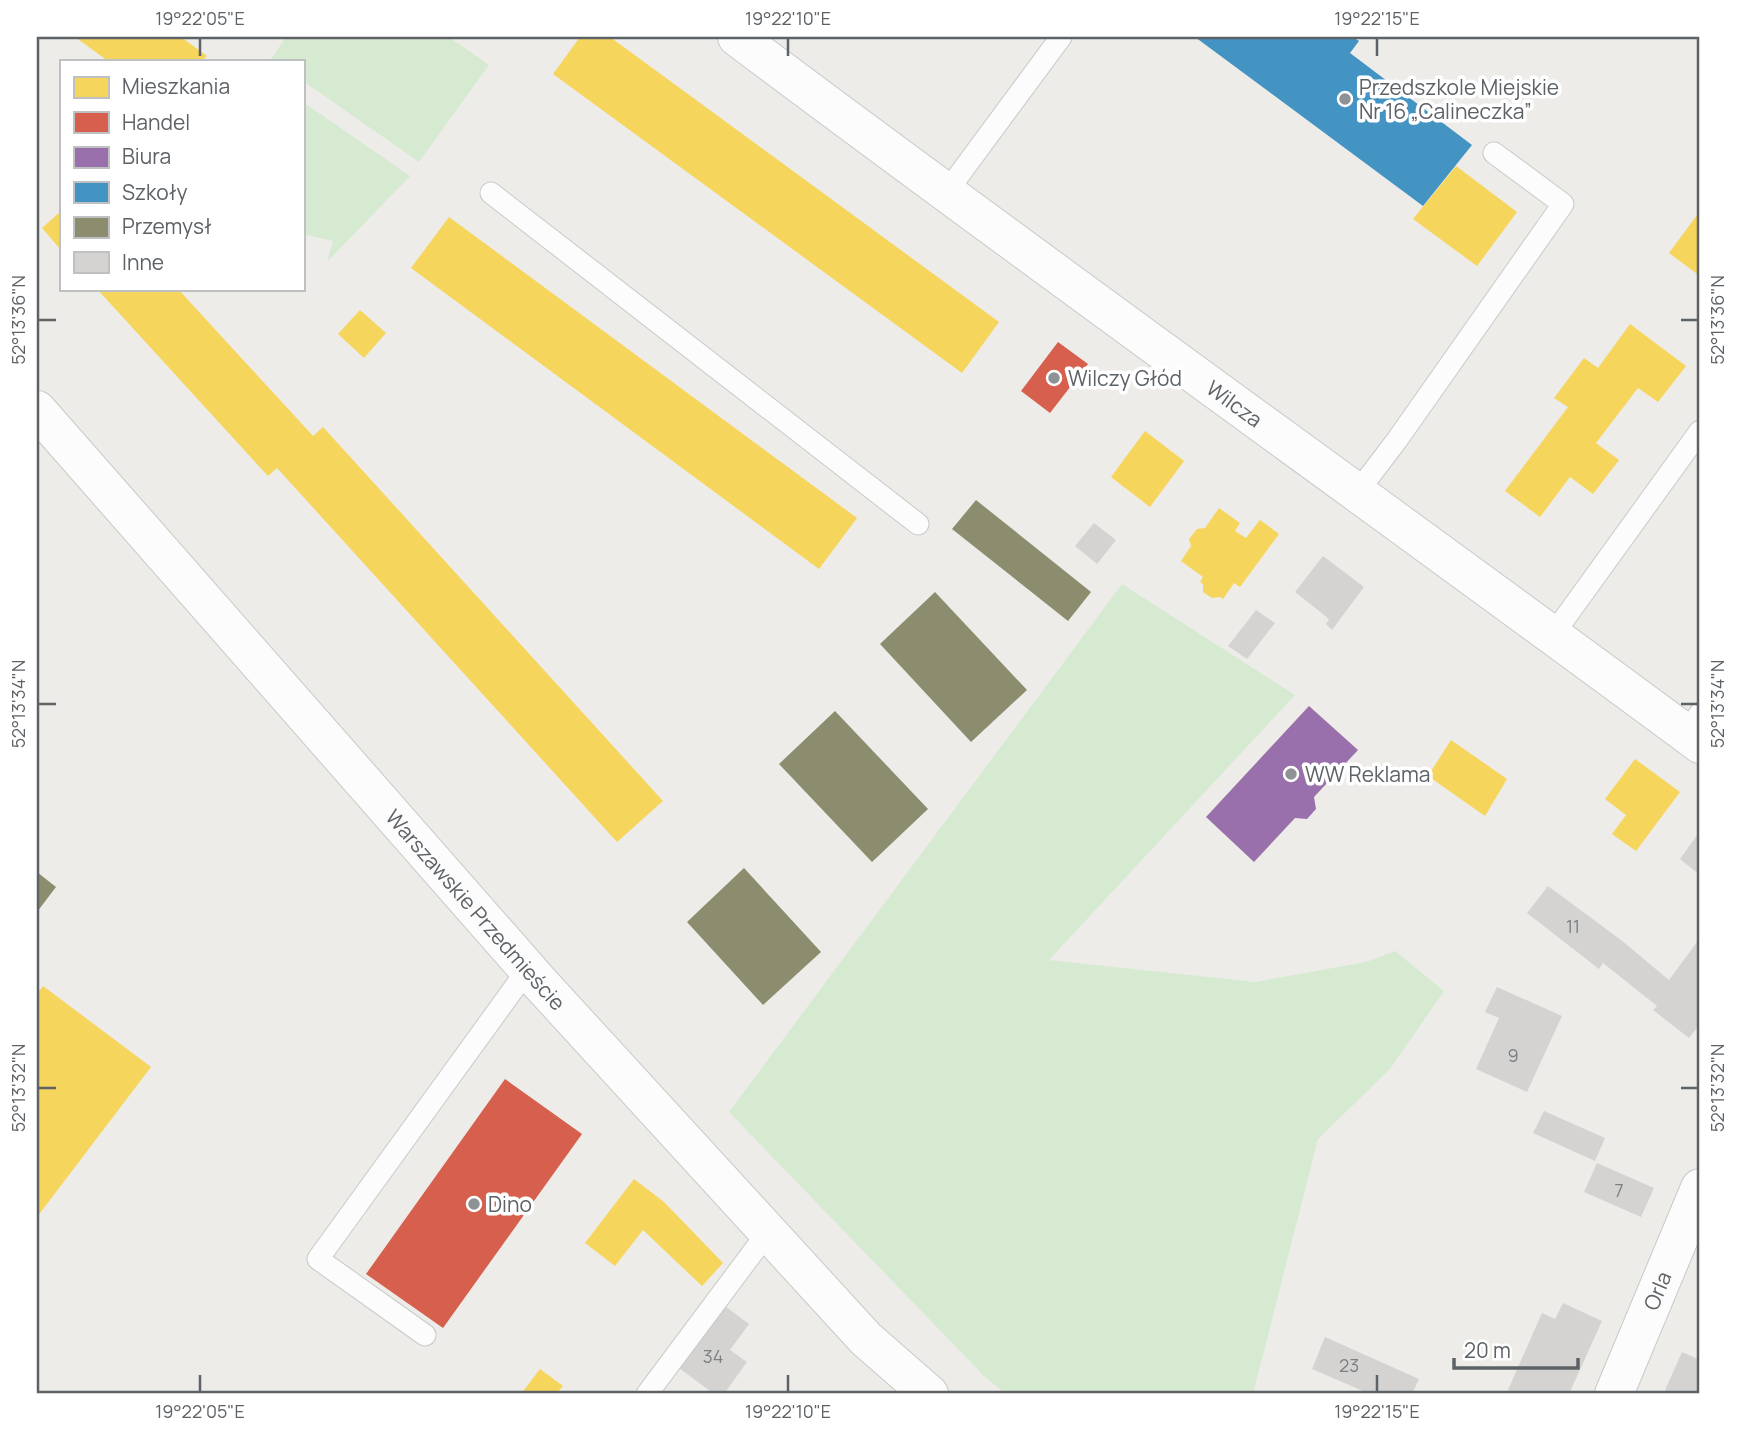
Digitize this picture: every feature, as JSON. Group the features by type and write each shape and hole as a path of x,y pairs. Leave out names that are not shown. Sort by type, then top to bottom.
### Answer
{"street":[{"name":"Wilcza","path":"737,37 945,194 1034,256 1552,636 1696,730"},
{"name":"Warszawskie Przedmieście","path":"37,411 527,969 866,1339 929,1394"},
{"name":"Orla","path":"1614,1394 1700,1188"}],"lane":[{"path":"945,194 1061,37"},
{"path":"1356,494 1563,204 1494,153"},
{"path":"491,193 918,524"},
{"path":"1552,636 1700,430"},
{"path":"425,1335 318,1259 527,969"},
{"path":"647,1394 768,1232"}],"green space":[{"path":"286,37 449,37 489,65 419,162 304,82 304,60 271,59"},
{"path":"304,103 410,176 327,262 333,241 307,235 304,238"},
{"path":"1122,584 1295,695 1049,960 1255,982 1366,962 1395,951 1444,991 1390,1069 1318,1139 1253,1394 1006,1394 985,1377 729,1112"}],"building: Mieszkania":[{"path":"75,37 181,37 207,56 203,60 107,60"},
{"path":"580,37 610,37 999,322 962,373 553,74"},
{"path":"1456,166 1517,212 1477,266 1413,219"},
{"path":"1700,211 1700,276 1669,253"},
{"path":"60,212 60,249 42,228"},
{"path":"449,217 857,518 819,569 411,268"},
{"path":"98,290 179,290 313,436 323,427 663,801 617,842 277,468 268,476"},
{"path":"360,310 386,333 364,358 338,334"},
{"path":"1630,324 1686,366 1658,402 1638,388 1596,443 1619,460 1593,494 1570,477 1540,517 1505,491 1568,407 1554,398 1584,358 1598,368"},
{"path":"1145,431 1184,461 1150,507 1111,477"},
{"path":"1219,508 1240,523 1235,531 1246,538 1260,520 1279,534 1240,587 1234,583 1223,599 1212,598 1203,592 1203,584 1200,582 1203,577 1181,561 1191,546 1189,539 1197,529 1205,528"},
{"path":"1451,740 1507,779 1485,816 1428,776"},
{"path":"1635,759 1680,792 1636,851 1612,834 1626,815 1605,799"},
{"path":"43,986 151,1067 37,1217 37,994"},
{"path":"634,1179 664,1202 723,1263 702,1286 643,1230 615,1266 585,1243"},
{"path":"540,1369 563,1386 556,1394 521,1394"}],"building: Handel":[{"name":"Wilczy Głód","path":"1058,342 1088,364 1050,413 1021,391"},
{"name":"Dino","path":"505,1079 582,1134 443,1328 366,1274"}],"building: Biura":[{"name":"WW Reklama","path":"1309,706 1358,750 1314,797 1316,809 1307,819 1295,818 1254,862 1206,817"}],"building: Szkoły":[{"name":"Przedszkole Miejskie Nr 16 „Calineczka”","path":"1195,37 1353,37 1359,41 1350,53 1472,145 1423,206"}],"building: Przemysł":[{"path":"976,500 1091,592 1068,621 952,529"},
{"path":"935,592 1027,690 971,742 880,644"},
{"path":"835,711 928,809 872,862 779,764"},
{"path":"744,868 821,952 763,1005 687,922"},
{"path":"37,872 56,887 37,912"}],"building: Inne":[{"path":"1094,523 1116,540 1097,564 1075,546"},
{"path":"1323,556 1364,587 1332,630 1326,624 1329,619 1295,592"},
{"path":"1256,610 1275,623 1247,659 1228,646"},
{"path":"1700,831 1700,875 1680,859"},
{"path":"1548,886 1621,940 1669,980 1700,938 1700,1024 1689,1038 1653,1010 1657,1006 1603,963 1599,969 1527,913"},
{"path":"1497,987 1562,1016 1527,1092 1476,1069 1499,1018 1485,1012"},
{"path":"1544,1111 1605,1138 1595,1161 1533,1133"},
{"path":"1597,1163 1654,1188 1641,1217 1584,1192"},
{"path":"1563,1303 1602,1321 1569,1394 1518,1394 1508,1390 1542,1313 1555,1319"},
{"path":"725,1306 749,1324 730,1350 747,1362 724,1394 714,1394 679,1368"},
{"path":"1325,1337 1419,1379 1412,1394 1370,1394 1312,1369"},
{"path":"1682,1352 1700,1360 1700,1386 1697,1394 1665,1394 1666,1388"}],"place":[{"name":"Przedszkole Miejskie Nr 16 „Calineczka”","path":"1345,99"},
{"name":"Wilczy Głód","path":"1054,378"},
{"name":"WW Reklama","path":"1291,774"},
{"name":"Dino","path":"474,1204"}]}
